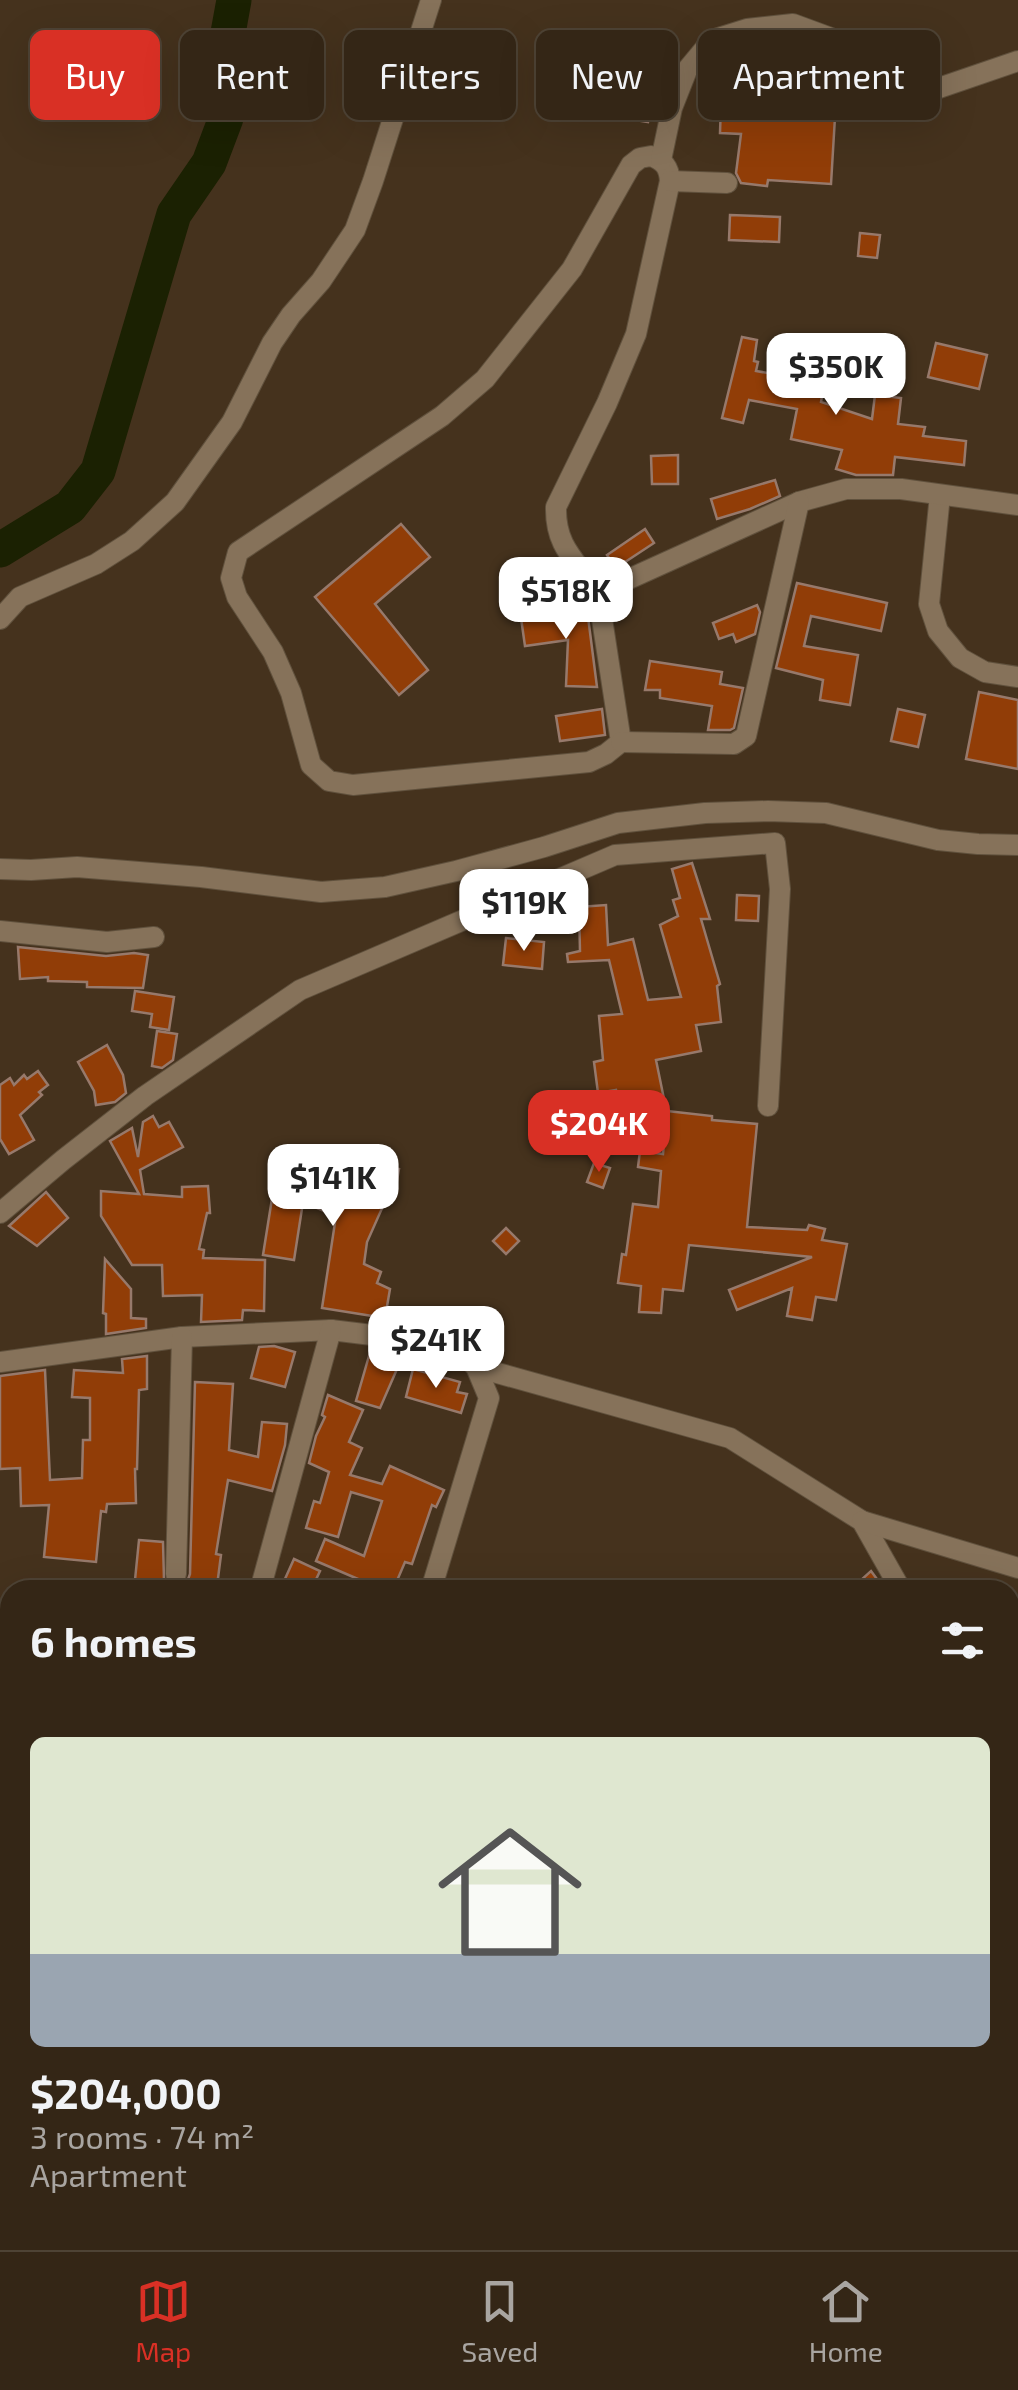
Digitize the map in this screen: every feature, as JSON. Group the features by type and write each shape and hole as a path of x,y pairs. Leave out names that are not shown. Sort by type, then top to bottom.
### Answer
{"street":[{"path":"0,619 20,597 96,564 132,541 175,502 232,422 272,343 321,282 355,230 431,0"},
{"path":"660,160 672,108 687,70 712,40 747,29 792,24 831,38 867,66 912,87 936,89 1018,61"},
{"path":"621,742 598,593 561,544 556,507 636,334 670,181 669,170 660,160 651,156 631,165 572,269 485,379 442,416 238,552 231,578 236,597 273,652 311,764 329,781 353,784 589,762 621,742 734,744 746,736 799,502"},
{"path":"670,181 727,183"},
{"path":"598,593 799,502 846,489 901,490 1018,505"},
{"path":"940,494 929,604 938,631 960,658 985,672 1018,677"},
{"path":"0,869 95,868 321,892 385,887 438,875 618,823 705,813 768,811 826,813 938,840 1018,845"},
{"path":"0,1213 145,1096 300,990 615,855 775,843 780,889 768,1106"},
{"path":"0,931 107,942 154,937"},
{"path":"263,1580 332,1330"},
{"path":"0,1362 182,1337 332,1330 454,1345 476,1367 489,1398 434,1580"},
{"path":"176,1574 182,1337"},
{"path":"476,1367 730,1438 862,1521 1018,1568"},
{"path":"862,1521 894,1580"}],"building":[{"path":"720,120 835,120 831,184 768,180 767,186 741,183 736,173 741,134 720,133"},
{"path":"730,215 780,217 779,242 729,240"},
{"path":"860,233 880,235 877,258 858,256"},
{"path":"742,337 757,340 756,371 802,379 808,349 830,353 821,402 872,419 875,395 901,398 898,424 925,427 923,436 966,441 964,465 895,457 893,475 856,475 836,469 842,450 791,439 797,409 749,400 743,423 722,418"},
{"path":"936,343 987,355 979,389 928,377"},
{"path":"678,455 678,484 652,484 651,456"},
{"path":"775,480 780,496 717,519 711,499"},
{"path":"401,524 430,557 375,604 428,670 399,695 315,597"},
{"path":"645,529 654,543 616,568 607,555"},
{"path":"797,583 887,603 881,631 811,616 804,646 858,655 850,705 820,700 823,680 776,668"},
{"path":"757,605 760,612 755,634 736,642 733,634 719,639 713,623"},
{"path":"587,609 597,687 566,686 568,640 525,646 521,618"},
{"path":"650,661 722,672 720,684 743,688 734,728 708,730 712,706 660,698 660,690 645,690"},
{"path":"979,692 1018,700 1018,769 966,759"},
{"path":"602,709 605,735 560,741 556,716"},
{"path":"898,709 925,715 918,747 891,741"},
{"path":"692,863 710,919 701,919 720,984 717,986 721,1022 696,1025 701,1051 656,1060 664,1099 662,1112 639,1109 621,1113 616,1090 598,1093 594,1062 603,1060 599,1016 622,1014 609,960 568,962 567,954 580,951 579,907 606,905 608,945 633,939 648,1000 681,997 660,925 678,916 673,900 680,898 672,869"},
{"path":"737,895 759,896 758,921 736,920"},
{"path":"506,938 544,942 542,969 503,965"},
{"path":"18,947 106,956 148,955 143,988 87,987 87,982 48,981 48,977 20,979"},
{"path":"135,991 174,997 169,1030 150,1027 152,1014 132,1011"},
{"path":"157,1031 177,1034 173,1060 162,1068 152,1066"},
{"path":"107,1045 123,1075 126,1093 115,1102 96,1105 94,1091 78,1062"},
{"path":"38,1071 48,1085 20,1115 34,1140 9,1154 0,1139 0,1085 10,1078 14,1085 24,1075 27,1079"},
{"path":"667,1111 757,1124 747,1227 807,1230 809,1225 825,1229 822,1240 847,1244 836,1300 816,1297 812,1320 787,1316 792,1288 737,1310 729,1290 812,1257 689,1245 683,1291 663,1289 661,1313 639,1312 641,1286 618,1283 633,1204 658,1207 661,1171 638,1167 640,1151 663,1154"},
{"path":"153,1116 159,1127 169,1122 183,1147 140,1170 144,1194 182,1197 182,1187 208,1186 210,1213 199,1249 204,1250 203,1258 265,1260 264,1311 243,1310 242,1320 201,1322 202,1295 163,1296 162,1265 132,1265 101,1216 101,1191 139,1194 110,1141 132,1128 138,1157 143,1122"},
{"path":"313,1146 337,1157 335,1163 342,1166 338,1195 368,1200 374,1165 399,1169 394,1198 387,1197 367,1242 364,1264 381,1272 377,1283 390,1289 385,1318 322,1308 336,1216 303,1202 294,1260 263,1255 278,1161 310,1166"},
{"path":"594,1163 610,1168 603,1188 587,1182"},
{"path":"46,1192 68,1218 37,1246 9,1226"},
{"path":"506,1228 519,1241 506,1254 493,1241"},
{"path":"105,1259 131,1289 131,1318 146,1319 146,1328 106,1334"},
{"path":"274,1346 295,1352 285,1387 251,1378 259,1347"},
{"path":"371,1349 404,1353 380,1408 356,1401"},
{"path":"147,1356 147,1389 139,1390 136,1503 107,1504 106,1512 101,1511 96,1562 44,1557 49,1505 21,1506 20,1468 0,1469 0,1376 45,1370 50,1480 82,1478 83,1440 90,1440 90,1398 72,1397 74,1370 123,1373 122,1359"},
{"path":"413,1369 460,1382 457,1392 467,1394 461,1413 406,1397"},
{"path":"195,1382 233,1384 229,1450 258,1457 262,1422 287,1424 285,1445 272,1491 228,1480 216,1554 221,1555 218,1580 188,1580"},
{"path":"328,1395 363,1410 349,1442 362,1448 350,1475 382,1484 390,1466 444,1490 436,1507 432,1505 412,1564 405,1562 397,1580 360,1580 316,1561 325,1539 364,1556 382,1501 351,1492 338,1537 306,1528 314,1501 320,1503 329,1472 309,1463 325,1417 322,1415"},
{"path":"139,1540 163,1542 164,1580 135,1580"},
{"path":"294,1559 320,1571 316,1580 285,1580"},
{"path":"871,1571 878,1580 861,1580"}],"waterway":[{"path":"0,550 70,507 98,471 174,214 209,163 226,118 226,44 234,0"}]}
